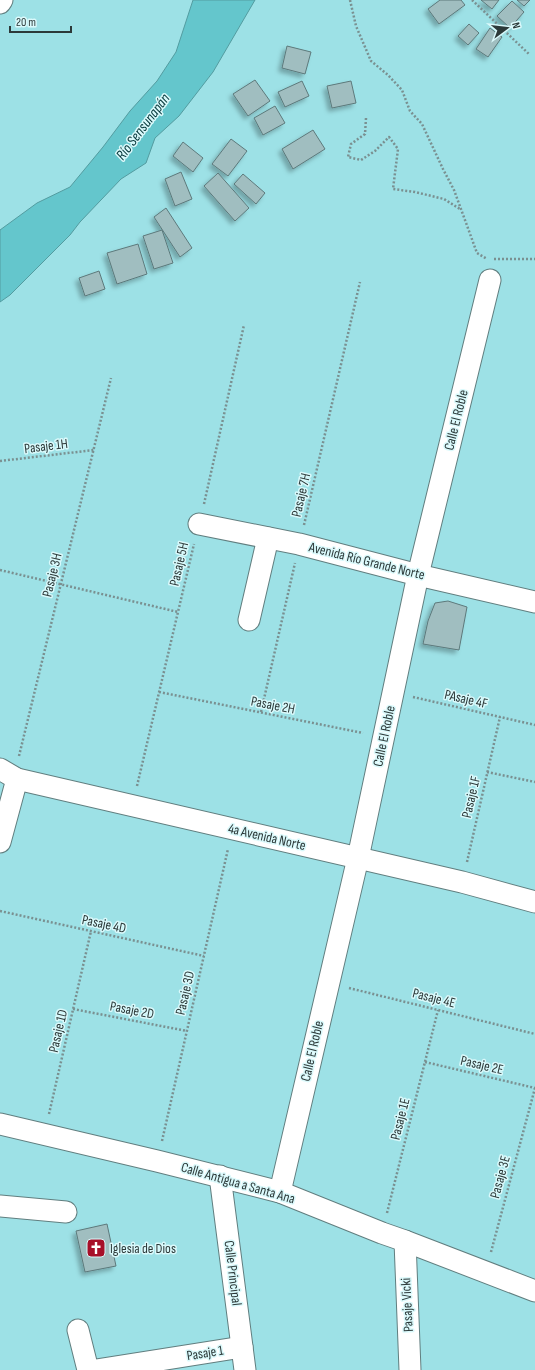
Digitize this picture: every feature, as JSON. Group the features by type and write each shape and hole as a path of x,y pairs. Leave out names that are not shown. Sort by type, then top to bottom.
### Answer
{"street":[{"name":"Calle El Roble","path":"280,1192 358,858 418,574 490,280"},
{"name":"Avenida Río Grande Norte","path":"199,524 300,544 535,602"},
{"path":"249,620 268,538"},
{"path":"0,842 10,775"},
{"name":"4a Avenida Norte","path":"10,775 133,806 462,882 535,902"},
{"name":"Calle Antigua a Santa Ana","path":"0,1124 220,1176 280,1192 382,1233 405,1240 535,1291"},
{"name":"Calle Principal","path":"220,1176 245,1370"},
{"path":"0,1206 66,1212"},
{"name":"Pasaje Vicki","path":"405,1240 410,1370"},
{"path":"78,1330 88,1370"},
{"name":"Pasaje 1","path":"96,1370 242,1347"}],"path":[{"path":"350,0 356,26 371,61 388,75 402,90 410,111 422,124 454,190 477,253 486,259 535,259"},
{"path":"472,0 530,55"},
{"path":"366,118 365,134 350,144 348,157 361,160 375,151 389,137 398,149 393,189 415,192 444,199 460,209"},
{"name":"Pasaje 7H","path":"261,712 360,282"},
{"name":"Pasaje 5H","path":"133,806 244,325"},
{"name":"Pasaje 3H","path":"10,775 60,585 111,378"},
{"name":"Pasaje 1H","path":"0,461 94,450"},
{"path":"0,570 178,612"},
{"name":"Pasaje 2H","path":"159,692 384,737"},
{"name":"PAsaje 4F","path":"393,693 535,725"},
{"name":"Pasaje 1F","path":"462,882 500,717"},
{"path":"487,772 535,782"},
{"name":"Pasaje 3D","path":"157,1161 232,829"},
{"name":"Pasaje 4D","path":"0,911 204,956"},
{"name":"Pasaje 1D","path":"44,1135 91,931"},
{"name":"Pasaje 4E","path":"328,982 535,1034"},
{"name":"Pasaje 2D","path":"73,1009 187,1031"},
{"name":"Pasaje 1E","path":"382,1233 438,1010"},
{"name":"Pasaje 2E","path":"425,1062 535,1088"},
{"name":"Pasaje 3E","path":"486,1272 535,1088"}],"shaded area":[{"path":"0,0 535,0 535,1370 0,1370"}],"water":[{"name":"Río Sensunapán","path":"193,0 255,0 213,72 179,116 155,138 146,163 121,179 80,222 70,235 10,295 0,302 0,230 37,203 70,187 130,111 157,81 176,52"}],"building":[{"path":"440,0 461,0 465,5 439,24 428,9"},
{"path":"481,0 499,0 492,9"},
{"path":"517,0 530,0 524,6"},
{"path":"512,1 524,12 510,28 497,16"},
{"path":"469,24 479,33 468,45 458,36"},
{"path":"490,28 502,37 488,57 476,49"},
{"path":"287,46 311,52 305,74 282,68"},
{"path":"255,80 270,101 248,116 233,94"},
{"path":"302,81 309,96 285,107 278,92"},
{"path":"351,81 356,103 332,108 327,86"},
{"path":"275,106 285,123 263,135 254,118"},
{"path":"313,130 325,149 293,169 282,149"},
{"path":"231,139 247,151 228,176 212,164"},
{"path":"183,142 203,158 193,172 173,156"},
{"path":"181,172 192,199 175,206 165,179"},
{"path":"218,173 249,208 235,221 204,186"},
{"path":"243,174 265,193 256,204 234,184"},
{"path":"166,208 192,248 180,257 154,217"},
{"path":"162,230 173,263 154,269 143,236"},
{"path":"138,244 147,274 117,284 107,253"},
{"path":"99,271 105,289 85,296 79,278"},
{"path":"448,601 467,607 459,650 423,644 428,621 435,603"},
{"name":"Iglesia de Dios","path":"107,1224 116,1266 85,1272 76,1231"}],"place":[{"name":"Iglesia de Dios","path":"96,1248"}]}
